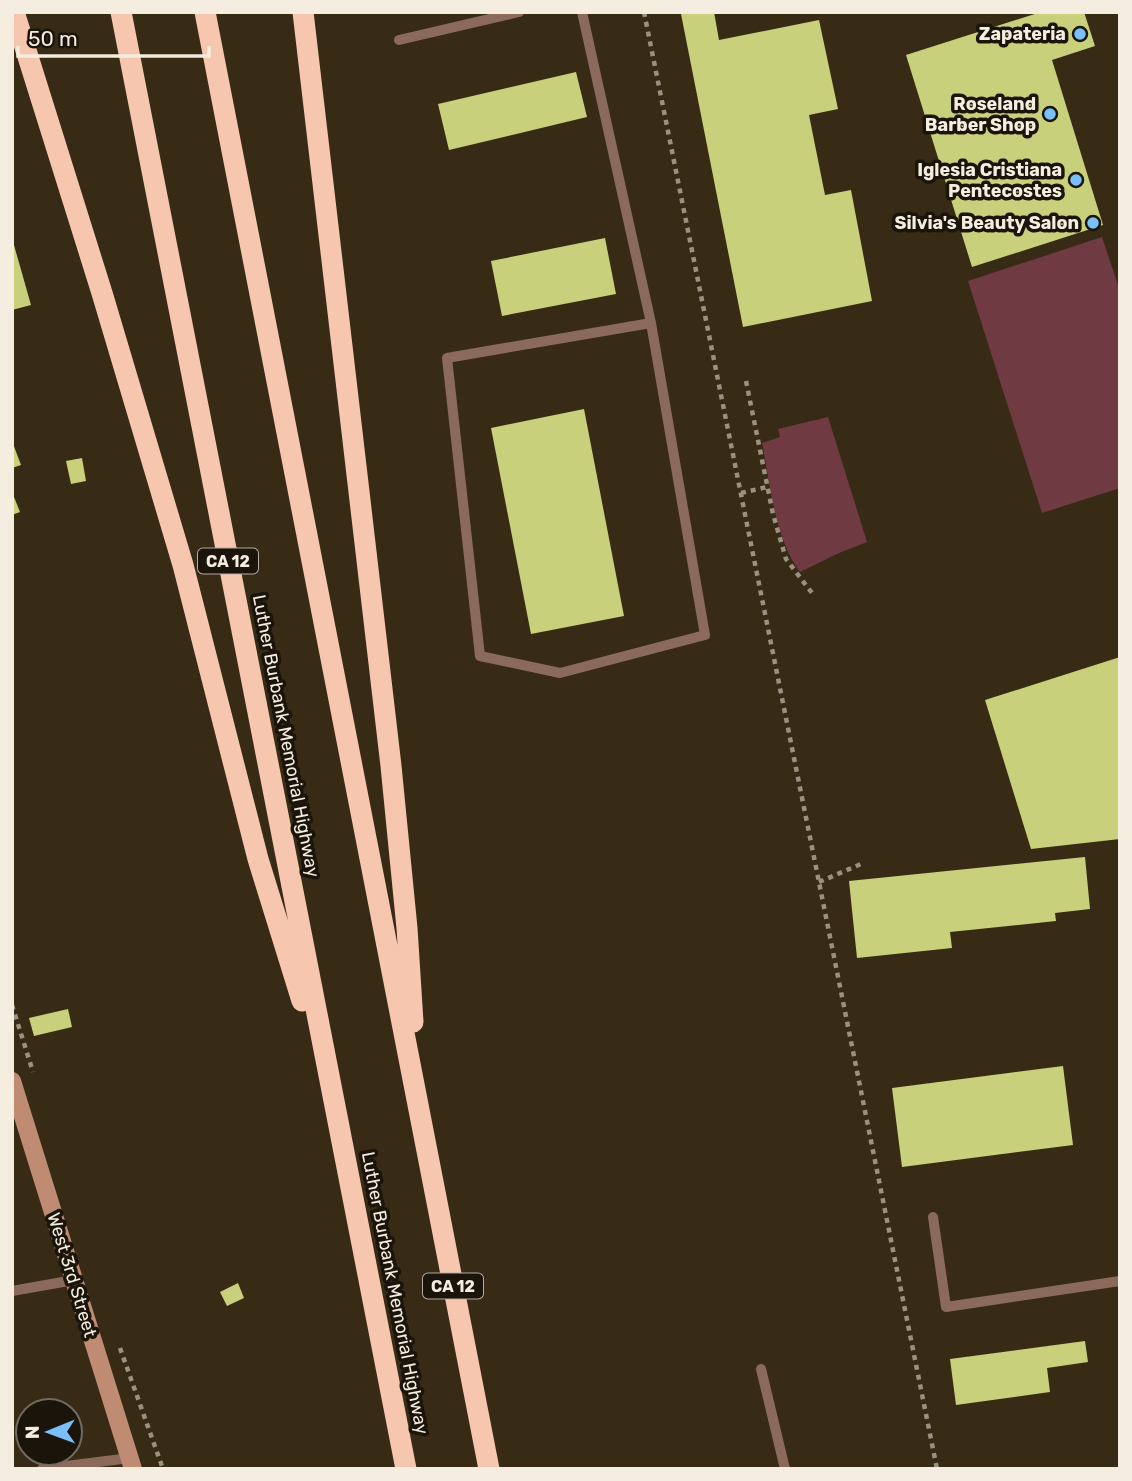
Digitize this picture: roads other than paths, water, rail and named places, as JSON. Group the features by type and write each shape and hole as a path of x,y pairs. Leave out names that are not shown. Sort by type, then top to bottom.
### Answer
{"highway":[{"path":"14,12 183,565 258,859 335,1109"},
{"name":"Luther Burbank Memorial Highway","path":"121,12 406,1469"},
{"name":"CA 12","path":"205,12 489,1469"},
{"path":"303,12 391,766 407,928 418,1104"}],"main road":[{"name":"West 3rd Street","path":"12,1080 132,1464"}],"lane":[{"path":"399,40 519,12"},
{"path":"582,12 651,323 705,635 560,673 480,656 447,358 651,323"},
{"path":"933,1217 946,1307 1120,1281"},
{"path":"12,1291 74,1280"},
{"path":"761,1370 785,1469"},
{"path":"42,1469 132,1464"}],"place":[{"name":"Zapateria","path":"1080,34"},
{"name":"Roseland Barber Shop","path":"1050,114"},
{"name":"Iglesia Cristiana Pentecostes","path":"1076,180"},
{"name":"Silvia's Beauty Salon","path":"1093,223"}]}
